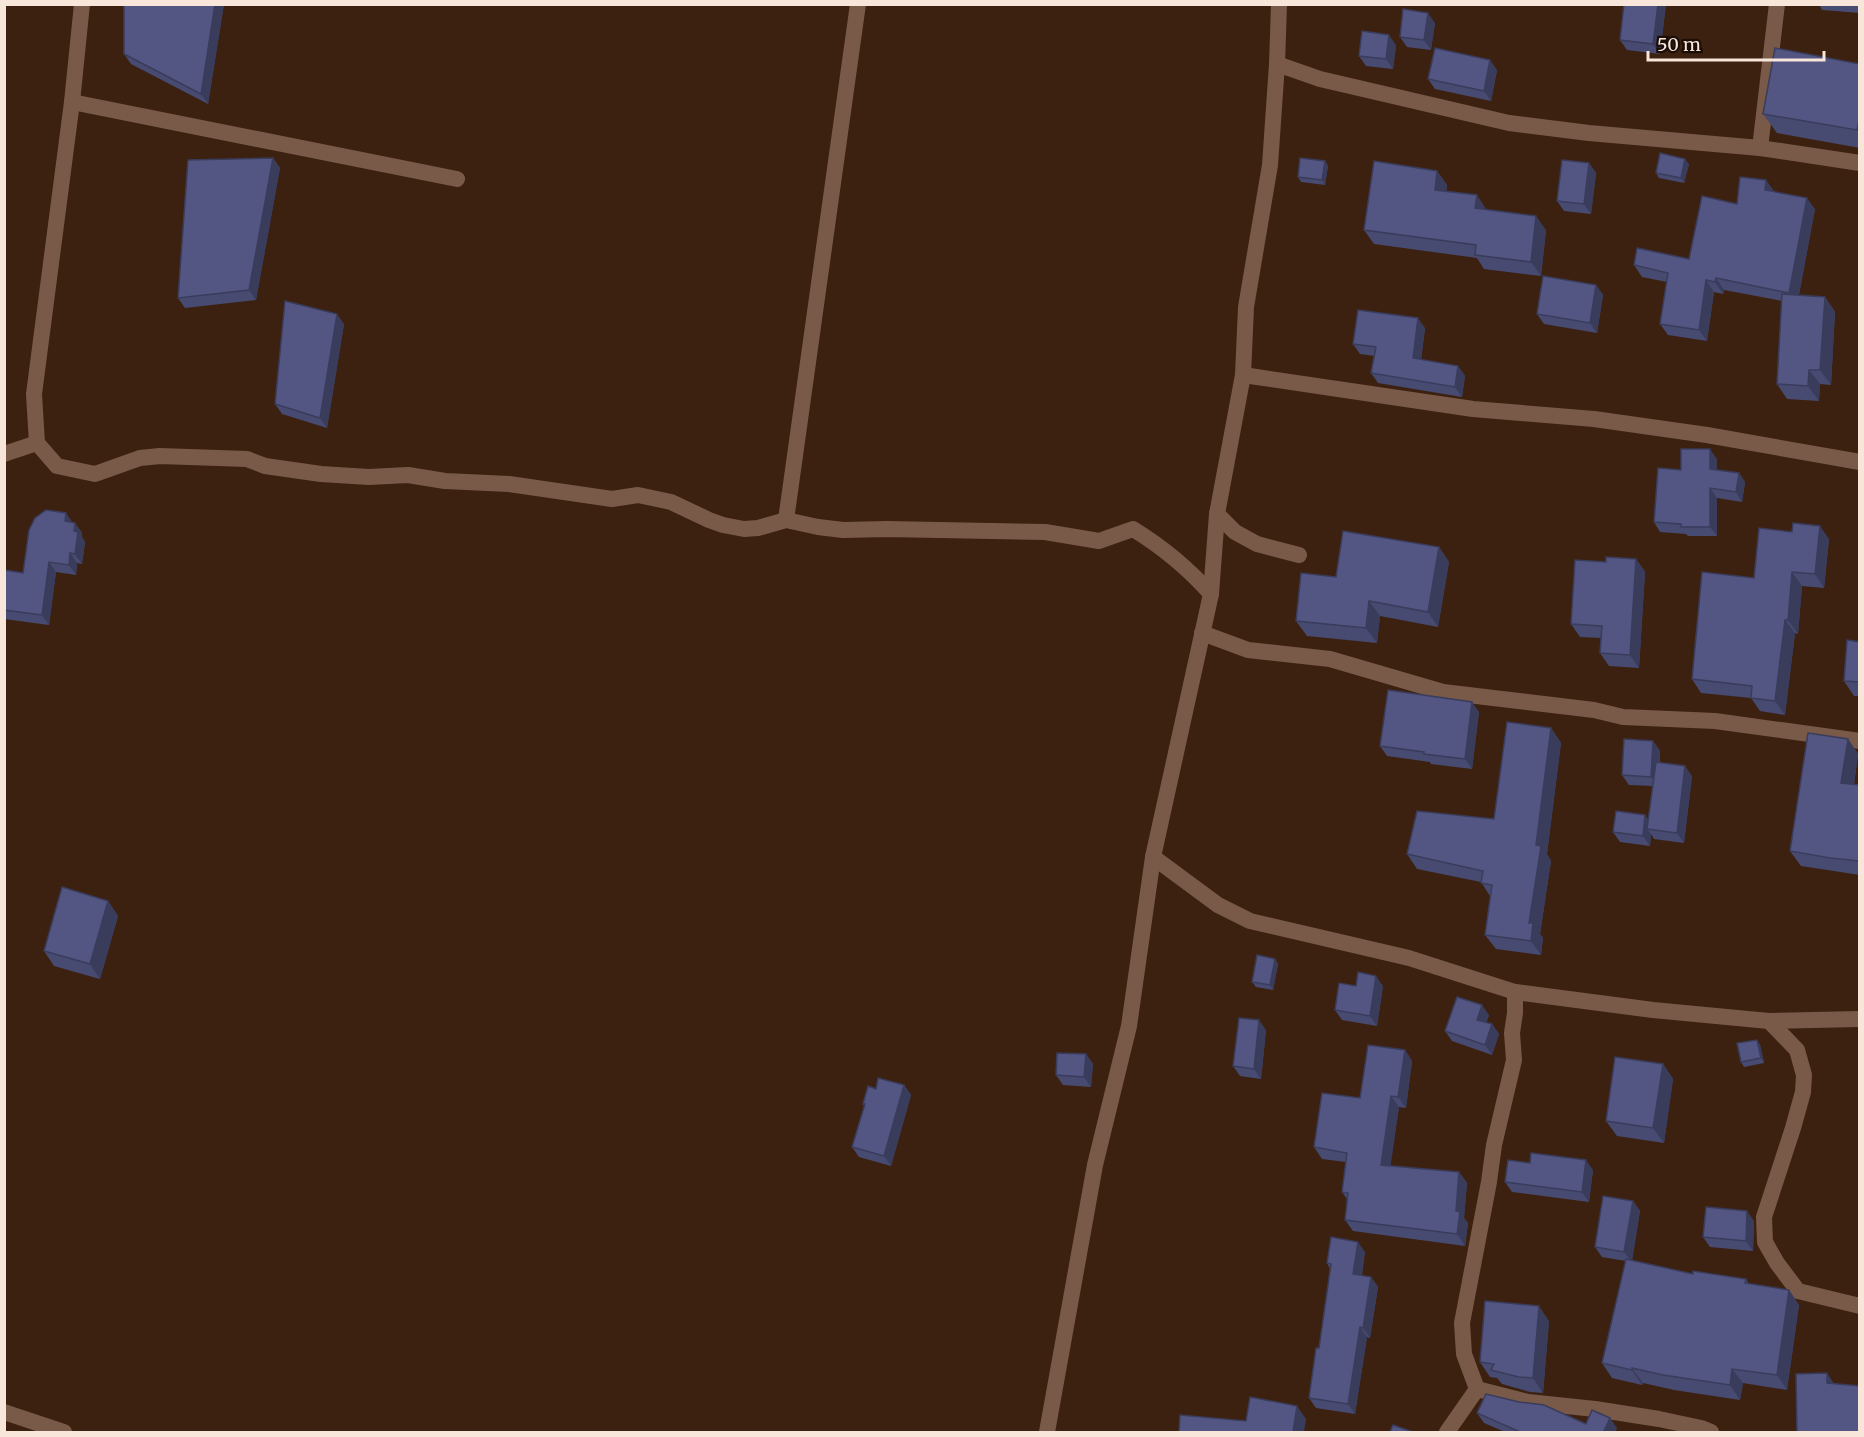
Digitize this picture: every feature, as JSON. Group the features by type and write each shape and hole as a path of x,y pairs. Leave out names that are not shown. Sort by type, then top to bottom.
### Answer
{"street":[{"path":"82,4 72,102 33,394 37,443 57,466 95,474 140,458 160,456 247,459 265,466 321,474 369,477 408,475 445,481 509,484 612,499 638,495 671,502 716,522 744,529 758,528 786,520 843,530 1045,532 1099,541 1133,529 1160,546 1182,564 1211,594"},
{"path":"786,520 858,4"},
{"path":"1047,1432 1095,1165 1129,1026 1153,857 1211,594 1217,514 1243,375 1246,307 1270,165 1280,4"},
{"path":"1760,148 1777,4"},
{"path":"1277,64 1320,79 1509,123 1589,133 1760,148 1860,163"},
{"path":"72,102 457,179"},
{"path":"1243,375 1473,409 1594,419 1707,435 1860,462"},
{"path":"4,454 37,443"},
{"path":"1217,514 1235,532 1257,544 1299,555"},
{"path":"1202,633 1248,650 1330,659 1443,692 1594,710 1623,717 1715,721 1860,741"},
{"path":"1153,857 1218,905 1250,921 1409,958 1515,992 1653,1010 1769,1021 1860,1018"},
{"path":"1476,1389 1464,1354 1462,1323 1494,1145 1514,1060 1512,1033 1515,992"},
{"path":"1769,1021 1797,1050 1804,1075 1803,1092 1793,1128 1764,1217 1765,1242 1776,1263 1798,1291 1860,1306"},
{"path":"1447,1432 1476,1389"},
{"path":"1476,1389 1528,1402 1659,1419 1711,1432"},
{"path":"4,1412 63,1432"}],"building":[{"path":"124,4 215,4 201,94 124,54"},
{"path":"1624,4 1658,4 1653,44 1620,40"},
{"path":"1403,9 1428,13 1424,40 1400,37"},
{"path":"1362,31 1389,35 1386,59 1359,56"},
{"path":"1435,48 1490,60 1484,91 1428,79"},
{"path":"1775,48 1860,64 1860,115 1857,130 1763,114"},
{"path":"1660,153 1685,159 1681,178 1656,173"},
{"path":"273,158 249,290 178,298 188,160"},
{"path":"1300,158 1325,161 1322,180 1298,177"},
{"path":"1562,160 1589,163 1584,204 1557,201"},
{"path":"1374,161 1437,171 1435,190 1477,195 1475,208 1536,216 1531,262 1475,255 1476,245 1364,230"},
{"path":"1740,177 1766,180 1765,190 1807,198 1789,293 1716,278 1715,282 1706,280 1699,330 1660,324 1668,273 1634,265 1637,248 1689,259 1702,196 1737,204"},
{"path":"1543,276 1596,285 1590,323 1537,314"},
{"path":"1782,294 1825,297 1820,370 1809,370 1808,386 1777,384"},
{"path":"285,301 337,314 320,418 275,404"},
{"path":"1358,310 1418,318 1413,358 1458,366 1455,387 1371,373 1376,347 1353,344"},
{"path":"1681,449 1710,449 1710,469 1739,473 1736,492 1710,488 1710,527 1681,527 1681,524 1654,522 1658,468 1681,470"},
{"path":"46,510 66,513 65,521 75,523 74,531 78,532 75,554 70,553 69,565 49,562 42,615 4,610 4,570 23,573 29,530 35,518"},
{"path":"1793,523 1820,526 1815,574 1792,572 1788,620 1785,620 1775,701 1751,698 1752,686 1692,679 1702,572 1754,578 1759,528 1792,532"},
{"path":"1343,531 1439,547 1428,612 1369,601 1366,628 1296,621 1301,573 1336,577"},
{"path":"1606,557 1636,559 1630,655 1600,653 1602,626 1571,624 1575,560 1606,562"},
{"path":"1847,640 1860,642 1860,682 1844,681"},
{"path":"1388,690 1472,702 1465,759 1380,746"},
{"path":"1507,722 1551,728 1536,845 1541,846 1529,923 1533,923 1531,941 1485,935 1492,885 1481,883 1483,871 1407,854 1417,811 1494,819"},
{"path":"1808,733 1848,739 1841,783 1860,785 1860,861 1790,851"},
{"path":"1624,739 1653,741 1651,777 1622,775"},
{"path":"1656,762 1685,766 1677,833 1647,829"},
{"path":"1616,811 1645,815 1643,836 1613,832"},
{"path":"62,887 108,901 90,964 44,951"},
{"path":"1257,955 1275,959 1270,985 1252,982"},
{"path":"1358,972 1376,976 1370,1016 1335,1010 1339,983 1356,986"},
{"path":"1457,997 1482,1005 1477,1020 1492,1024 1485,1045 1445,1031"},
{"path":"1239,1018 1259,1020 1254,1069 1233,1066"},
{"path":"1757,1040 1761,1058 1741,1062 1737,1043"},
{"path":"1368,1045 1405,1050 1398,1097 1391,1096 1381,1165 1459,1172 1456,1211 1460,1212 1457,1234 1345,1220 1348,1193 1342,1192 1347,1153 1314,1147 1322,1093 1360,1098"},
{"path":"1057,1053 1086,1054 1084,1077 1056,1075"},
{"path":"1615,1057 1663,1064 1653,1128 1606,1121"},
{"path":"878,1078 904,1085 884,1156 852,1147 868,1086 876,1089"},
{"path":"1531,1153 1586,1160 1582,1192 1505,1182 1508,1160 1530,1163"},
{"path":"1603,1196 1633,1201 1624,1252 1595,1247"},
{"path":"1706,1207 1747,1211 1746,1241 1703,1237"},
{"path":"1331,1237 1358,1242 1353,1274 1371,1277 1363,1328 1360,1327 1348,1404 1309,1398 1331,1264 1327,1263"},
{"path":"1626,1259 1693,1274 1693,1271 1746,1279 1745,1283 1789,1290 1777,1375 1732,1369 1730,1385 1632,1368 1632,1370 1602,1363"},
{"path":"1485,1301 1539,1306 1533,1378 1491,1370 1494,1364 1480,1362"},
{"path":"1827,1373 1827,1383 1860,1386 1860,1432 1797,1432 1796,1374"},
{"path":"1486,1394 1544,1405 1586,1424 1592,1410 1610,1418 1604,1431 1610,1432 1520,1432 1477,1413"},
{"path":"1250,1397 1297,1406 1293,1432 1179,1432 1180,1415 1246,1421"},
{"path":"1393,1425 1413,1432 1390,1432"}]}
